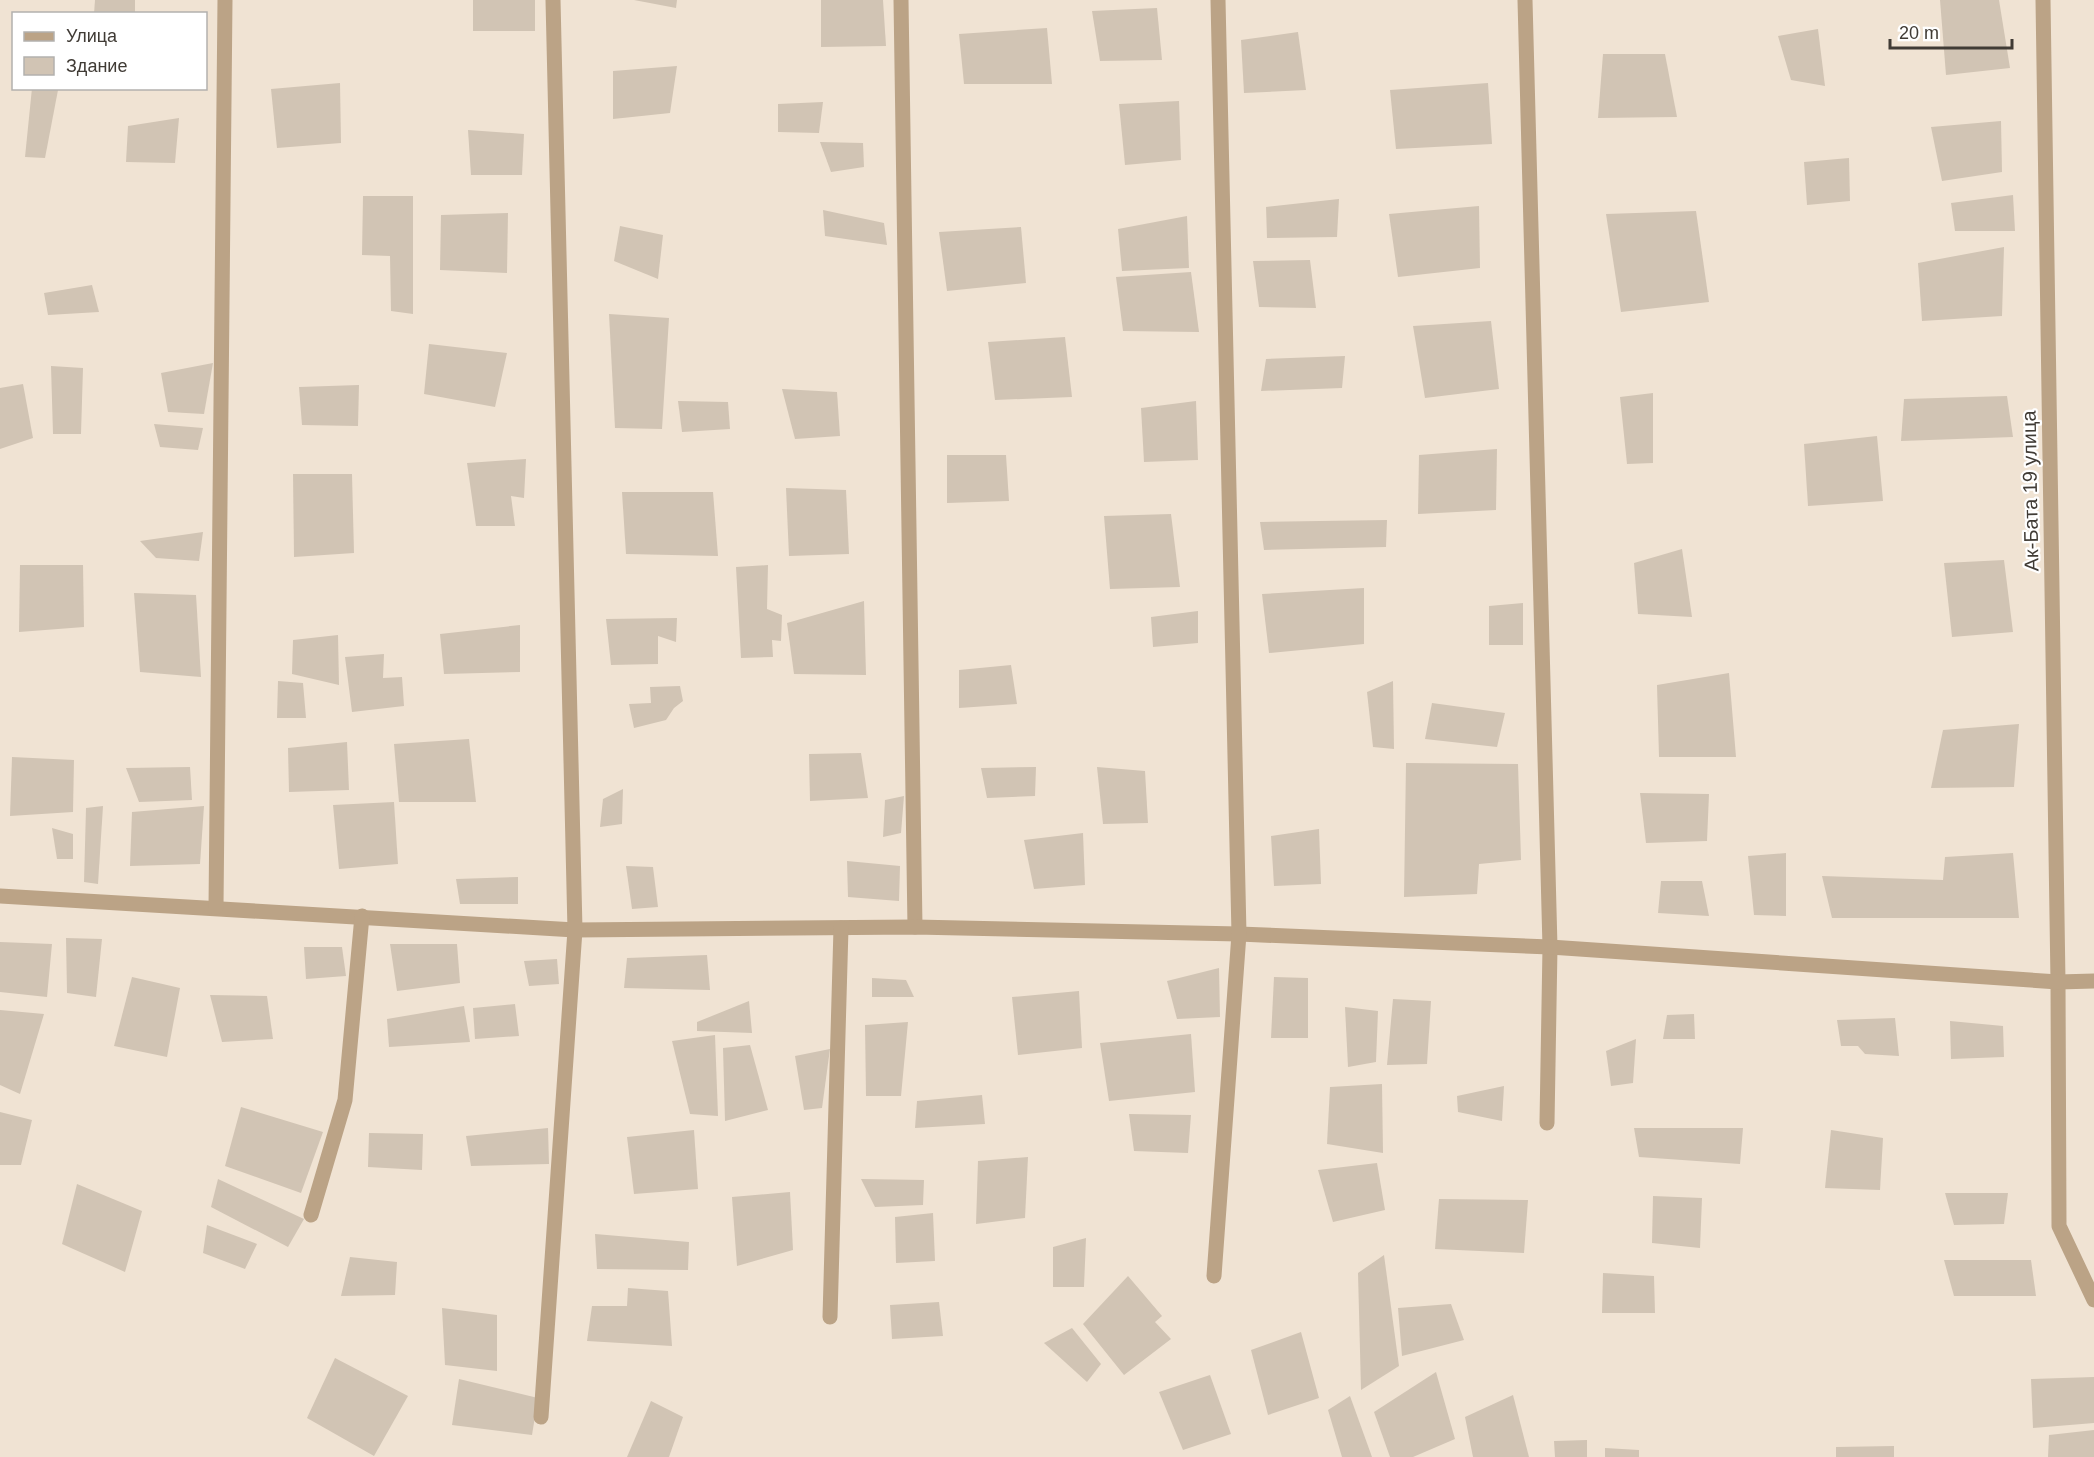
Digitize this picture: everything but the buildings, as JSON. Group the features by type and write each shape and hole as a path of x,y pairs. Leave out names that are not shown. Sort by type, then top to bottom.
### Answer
{"street":[{"path":"216,907 225,0"},
{"path":"541,1417 575,930 553,0"},
{"path":"901,0 915,927"},
{"path":"1214,1276 1239,934 1218,0"},
{"path":"1526,0 1550,947 1547,1123"},
{"name":"Ак-Бата 19 улица","path":"2043,0 2058,982 2058,1226 2094,1300"},
{"path":"1,893 575,930 915,927 1239,934 1550,947 2058,982 2094,981"},
{"path":"311,1215 345,1100 362,916"},
{"path":"830,1317 841,928"}]}
